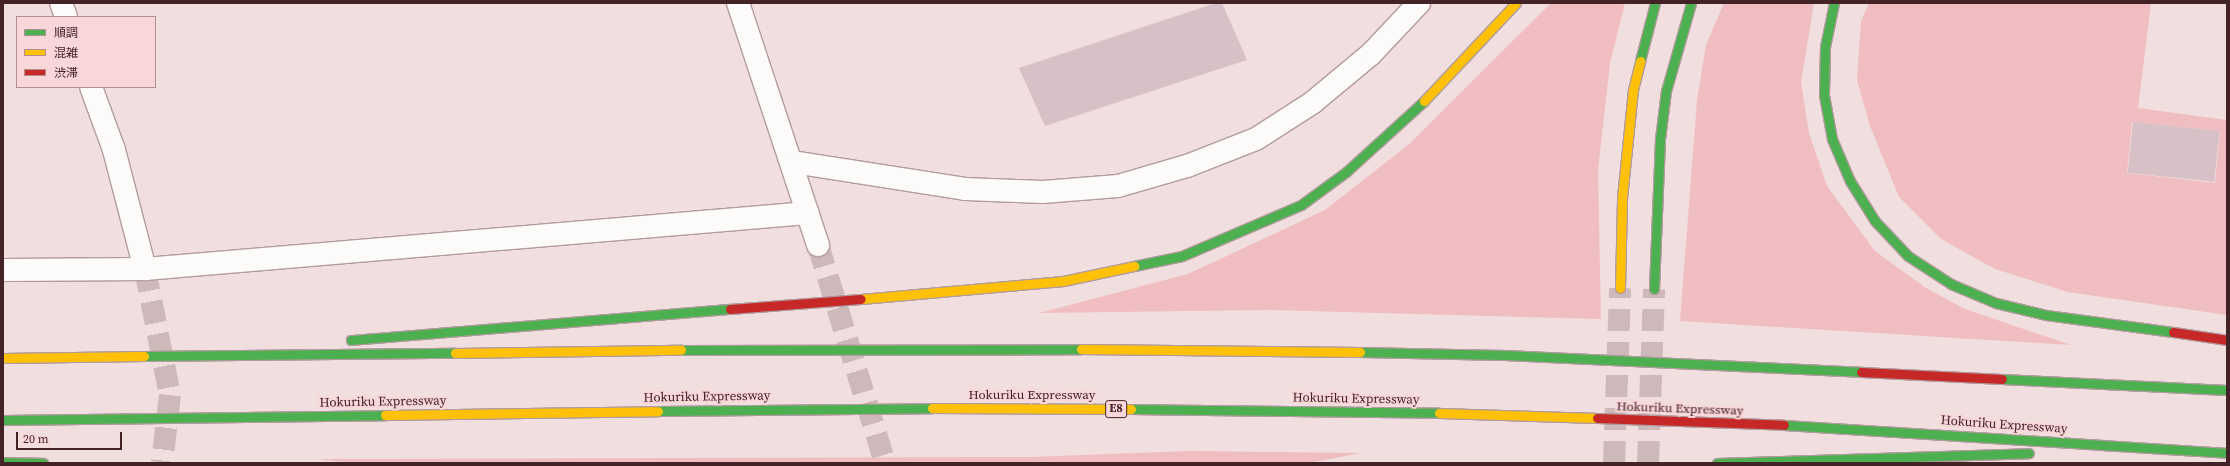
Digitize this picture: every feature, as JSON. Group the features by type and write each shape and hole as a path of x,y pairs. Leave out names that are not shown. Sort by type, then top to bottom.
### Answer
{"highway":[{"path":"343,341 965,291 1062,280 1182,256 1242,233 1300,205 1346,172 1435,91 1516,3"},
{"path":"1620,288 1622,198 1632,90 1655,3"},
{"path":"1654,289 1661,132 1677,45 1691,3"},
{"path":"1834,3 1825,47 1824,95 1832,139 1850,182 1875,221 1908,256 1951,284 1996,303 2046,315 2227,340"},
{"path":"155,356 312,343"},
{"path":"3,358 884,348 1199,349 1504,354 2227,390"},
{"name":"Hokuriku Expressway","path":"3,420 888,408 1191,409 1494,414 1801,426 2227,453"},
{"path":"1717,463 2166,448"},
{"path":"3,462 43,463"}],"street":[{"path":"62,3 66,16"},
{"path":"738,3 793,162 818,244"},
{"path":"793,162 965,189 1043,192 1118,186 1187,166 1256,139 1312,102 1371,54 1419,3"},
{"path":"91,88 114,150 146,269"},
{"path":"3,270 146,269 808,213"}],"shaded area":[{"path":"1551,3 1625,3 1610,63 1598,170 1601,319 1269,310 1039,313 1188,274 1325,210 1408,145"},
{"path":"1724,3 1814,3 1801,82 1809,133 1827,186 1875,251 1926,288 1965,309 2071,345 1680,321 1697,100 1706,45"},
{"path":"1869,3 2151,3 2138,108 2227,120 2227,315 2068,292 1995,269 1941,239 1899,197 1870,126 1857,80 1861,21","holes":["2132,122 2220,131 2215,183 2127,173"]},
{"path":"1189,451 1361,453 1309,463 354,463 315,459 1030,457"}],"building":[{"path":"1216,3 1222,3 1247,60 1045,126 1019,68"},
{"path":"2133,122 2220,131 2214,182 2128,173"}],"tunnel":[{"path":"818,245 885,463"},
{"path":"145,269 170,395 162,463"},
{"path":"1614,463 1620,288"},
{"path":"1648,463 1654,289"}],"traffic: fast":[{"path":"1640,61 1655,3"},
{"path":"1654,289 1660,139 1666,91 1691,3"},
{"path":"1834,3 1825,47 1824,95 1832,139 1850,181 1875,221 1908,256 1951,284 1996,303 2046,315 2173,332"},
{"path":"1134,266 1182,256 1301,205 1346,172 1424,101"},
{"path":"351,340 730,309"},
{"path":"681,350 1081,349"},
{"path":"1360,352 1504,355 1861,372"},
{"path":"144,356 455,353"},
{"path":"2002,379 2227,390"},
{"path":"658,411 932,408"},
{"path":"1131,409 1439,413"},
{"path":"3,420 385,415"},
{"path":"1784,425 2227,453"},
{"path":"1717,463 2029,453"},
{"path":"3,462 43,463"}],"traffic: slow":[{"path":"1424,101 1516,3"},
{"path":"1620,288 1622,198 1633,90 1640,61"},
{"path":"861,299 1063,281 1134,266"},
{"path":"1081,349 1360,352"},
{"path":"455,353 681,350"},
{"path":"3,358 144,356"},
{"path":"932,408 1131,409"},
{"path":"385,415 658,411"},
{"path":"1439,413 1597,418"}],"traffic: jam":[{"path":"730,309 861,299"},
{"path":"2173,332 2227,340"},
{"path":"1861,372 2002,379"},
{"path":"1597,418 1784,425"}]}
